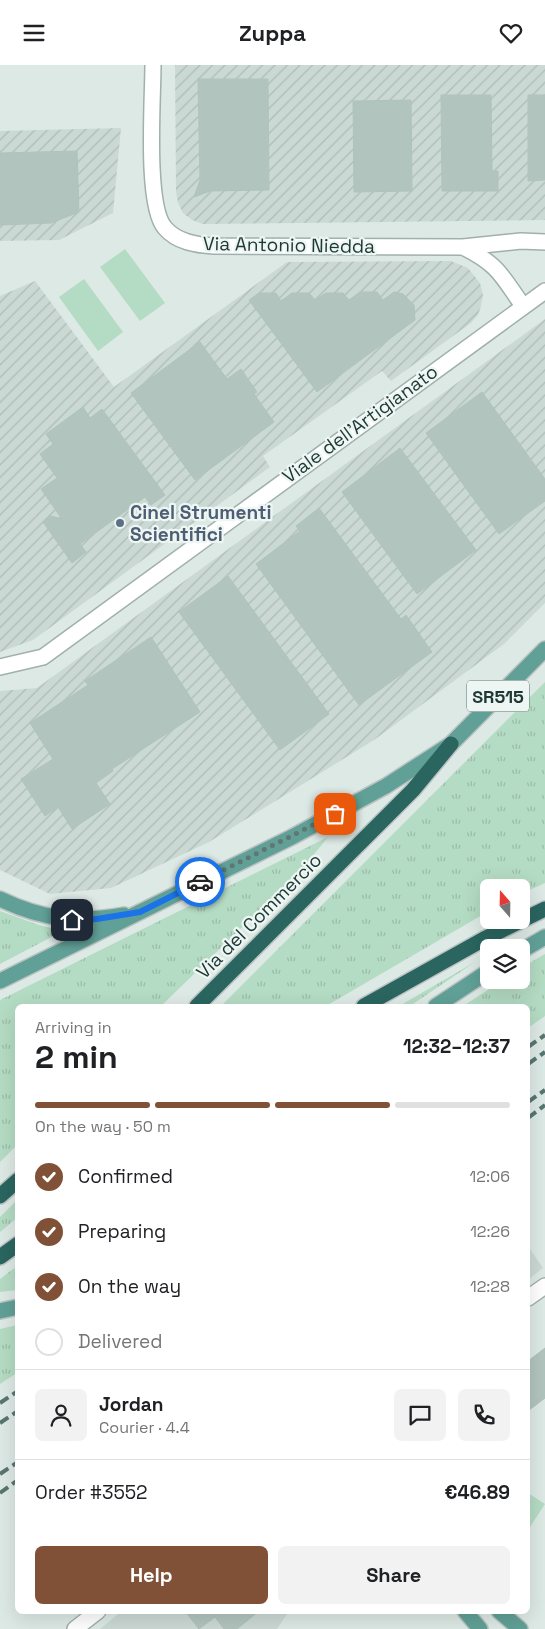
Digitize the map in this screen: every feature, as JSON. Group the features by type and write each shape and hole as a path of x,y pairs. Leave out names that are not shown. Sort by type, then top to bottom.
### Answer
{"highway":[{"name":"Via del Commercio","path":"199,1004 413,789 450,744"},
{"path":"368,1004 484,939 545,909"},
{"path":"0,1196 15,1183"},
{"path":"0,1257 15,1245"}],"main road":[{"name":"Via del Commercio","path":"0,981 349,807 386,786 450,744 545,649"},
{"path":"0,899 37,914 72,920 97,919 140,912"},
{"path":"530,946 545,937"},
{"path":"439,1004 480,977"},
{"path":"0,1311 15,1308"},
{"path":"468,1614 480,1629"},
{"path":"502,1614 520,1629"}],"street":[{"name":"Via Antonio Niedda","path":"153,65 155,205 164,227 174,237 200,245 214,246 463,247 521,241 545,242"},
{"name":"Via Antonio Niedda","path":"463,247 487,258 500,271 524,306"},
{"name":"Viale dell'Artigianato","path":"0,667 43,657 545,291"},
{"path":"530,1297 545,1286"},
{"path":"76,1629 94,1614"}],"shaded area":[{"path":"175,65 545,65 545,220 203,224 192,220 183,213 178,203 176,191"},
{"path":"121,128 113,213 59,240 0,241 0,131"},
{"path":"451,261 468,268 480,283 483,295 481,306 478,315 471,323 391,381 382,371 263,456 270,467 33,640 0,652 0,296 35,281 114,387 287,262"},
{"path":"545,319 545,603 504,644 374,740 209,842 111,888 50,894 0,870 0,691 37,688"},
{"path":"530,1249 543,1268 530,1278"},
{"path":"118,1614 287,1614 277,1629 100,1629"}],"green space":[{"path":"125,249 165,303 140,321 100,267"},
{"path":"84,279 123,332 98,351 59,297"},
{"path":"545,682 545,883 530,890 530,879 480,879 480,916 329,1004 223,1004"},
{"path":"328,837 303,868 163,1004 15,1004 15,1147 0,1162 0,1000"},
{"path":"0,911 39,925 63,931 0,964"},
{"path":"545,954 545,1016 530,1027 530,1004 466,1004 489,989 530,989 530,963"},
{"path":"475,962 413,1004 402,1004"},
{"path":"15,1202 15,1220 0,1232 0,1217"},
{"path":"15,1268 15,1290 0,1292 0,1279"},
{"path":"15,1325 15,1374 0,1384 0,1329"},
{"path":"530,1494 545,1504 530,1527"}],"building":[{"path":"198,79 268,79 269,190 210,191 194,197 200,180"},
{"path":"441,95 491,95 492,171 498,171 498,191 442,191"},
{"path":"528,95 545,95 545,180 528,181"},
{"path":"411,100 412,191 354,192 353,101"},
{"path":"77,151 79,212 51,223 0,225 0,153"},
{"path":"360,292 377,292 383,300 394,292 403,294 414,305 415,320 317,392 249,300 259,293 276,293 281,301 292,293 309,293 315,300 326,293 343,293 349,300"},
{"path":"200,342 227,379 241,369 257,392 254,394 274,422 195,480 131,393"},
{"path":"482,392 545,479 545,501 499,534 426,433"},
{"path":"83,407 90,418 102,409 165,495 151,505 145,497 80,544 86,552 72,563 43,522 51,516 62,519 41,489 57,478 40,454 53,444 46,434"},
{"path":"400,448 476,550 417,594 342,492"},
{"path":"319,508 401,619 406,615 432,652 359,705 256,564 300,531 296,526"},
{"path":"228,576 329,714 280,750 179,612"},
{"path":"151,637 200,712 112,769 113,771 96,783 110,804 72,829 58,807 45,816 21,779 53,759 30,723 88,685 85,681"},
{"path":"545,1348 545,1398 530,1409 530,1359"},
{"path":"187,1614 255,1614 237,1629 224,1629 215,1617 199,1629"}],"railway":[{"path":"530,1046 545,1035"},
{"path":"530,1063 545,1052"},
{"path":"530,1101 545,1090"},
{"path":"530,1116 545,1105"},
{"path":"0,1403 15,1393"},
{"path":"0,1423 15,1413"},
{"path":"0,1474 15,1464"},
{"path":"0,1493 15,1482"}],"way so far":[{"path":"200,882 335,814"}],"place":[{"name":"Cinel Strumenti Scientifici","path":"120,523"}],"route":[{"path":"72,920 97,919 140,912 200,882"}]}
